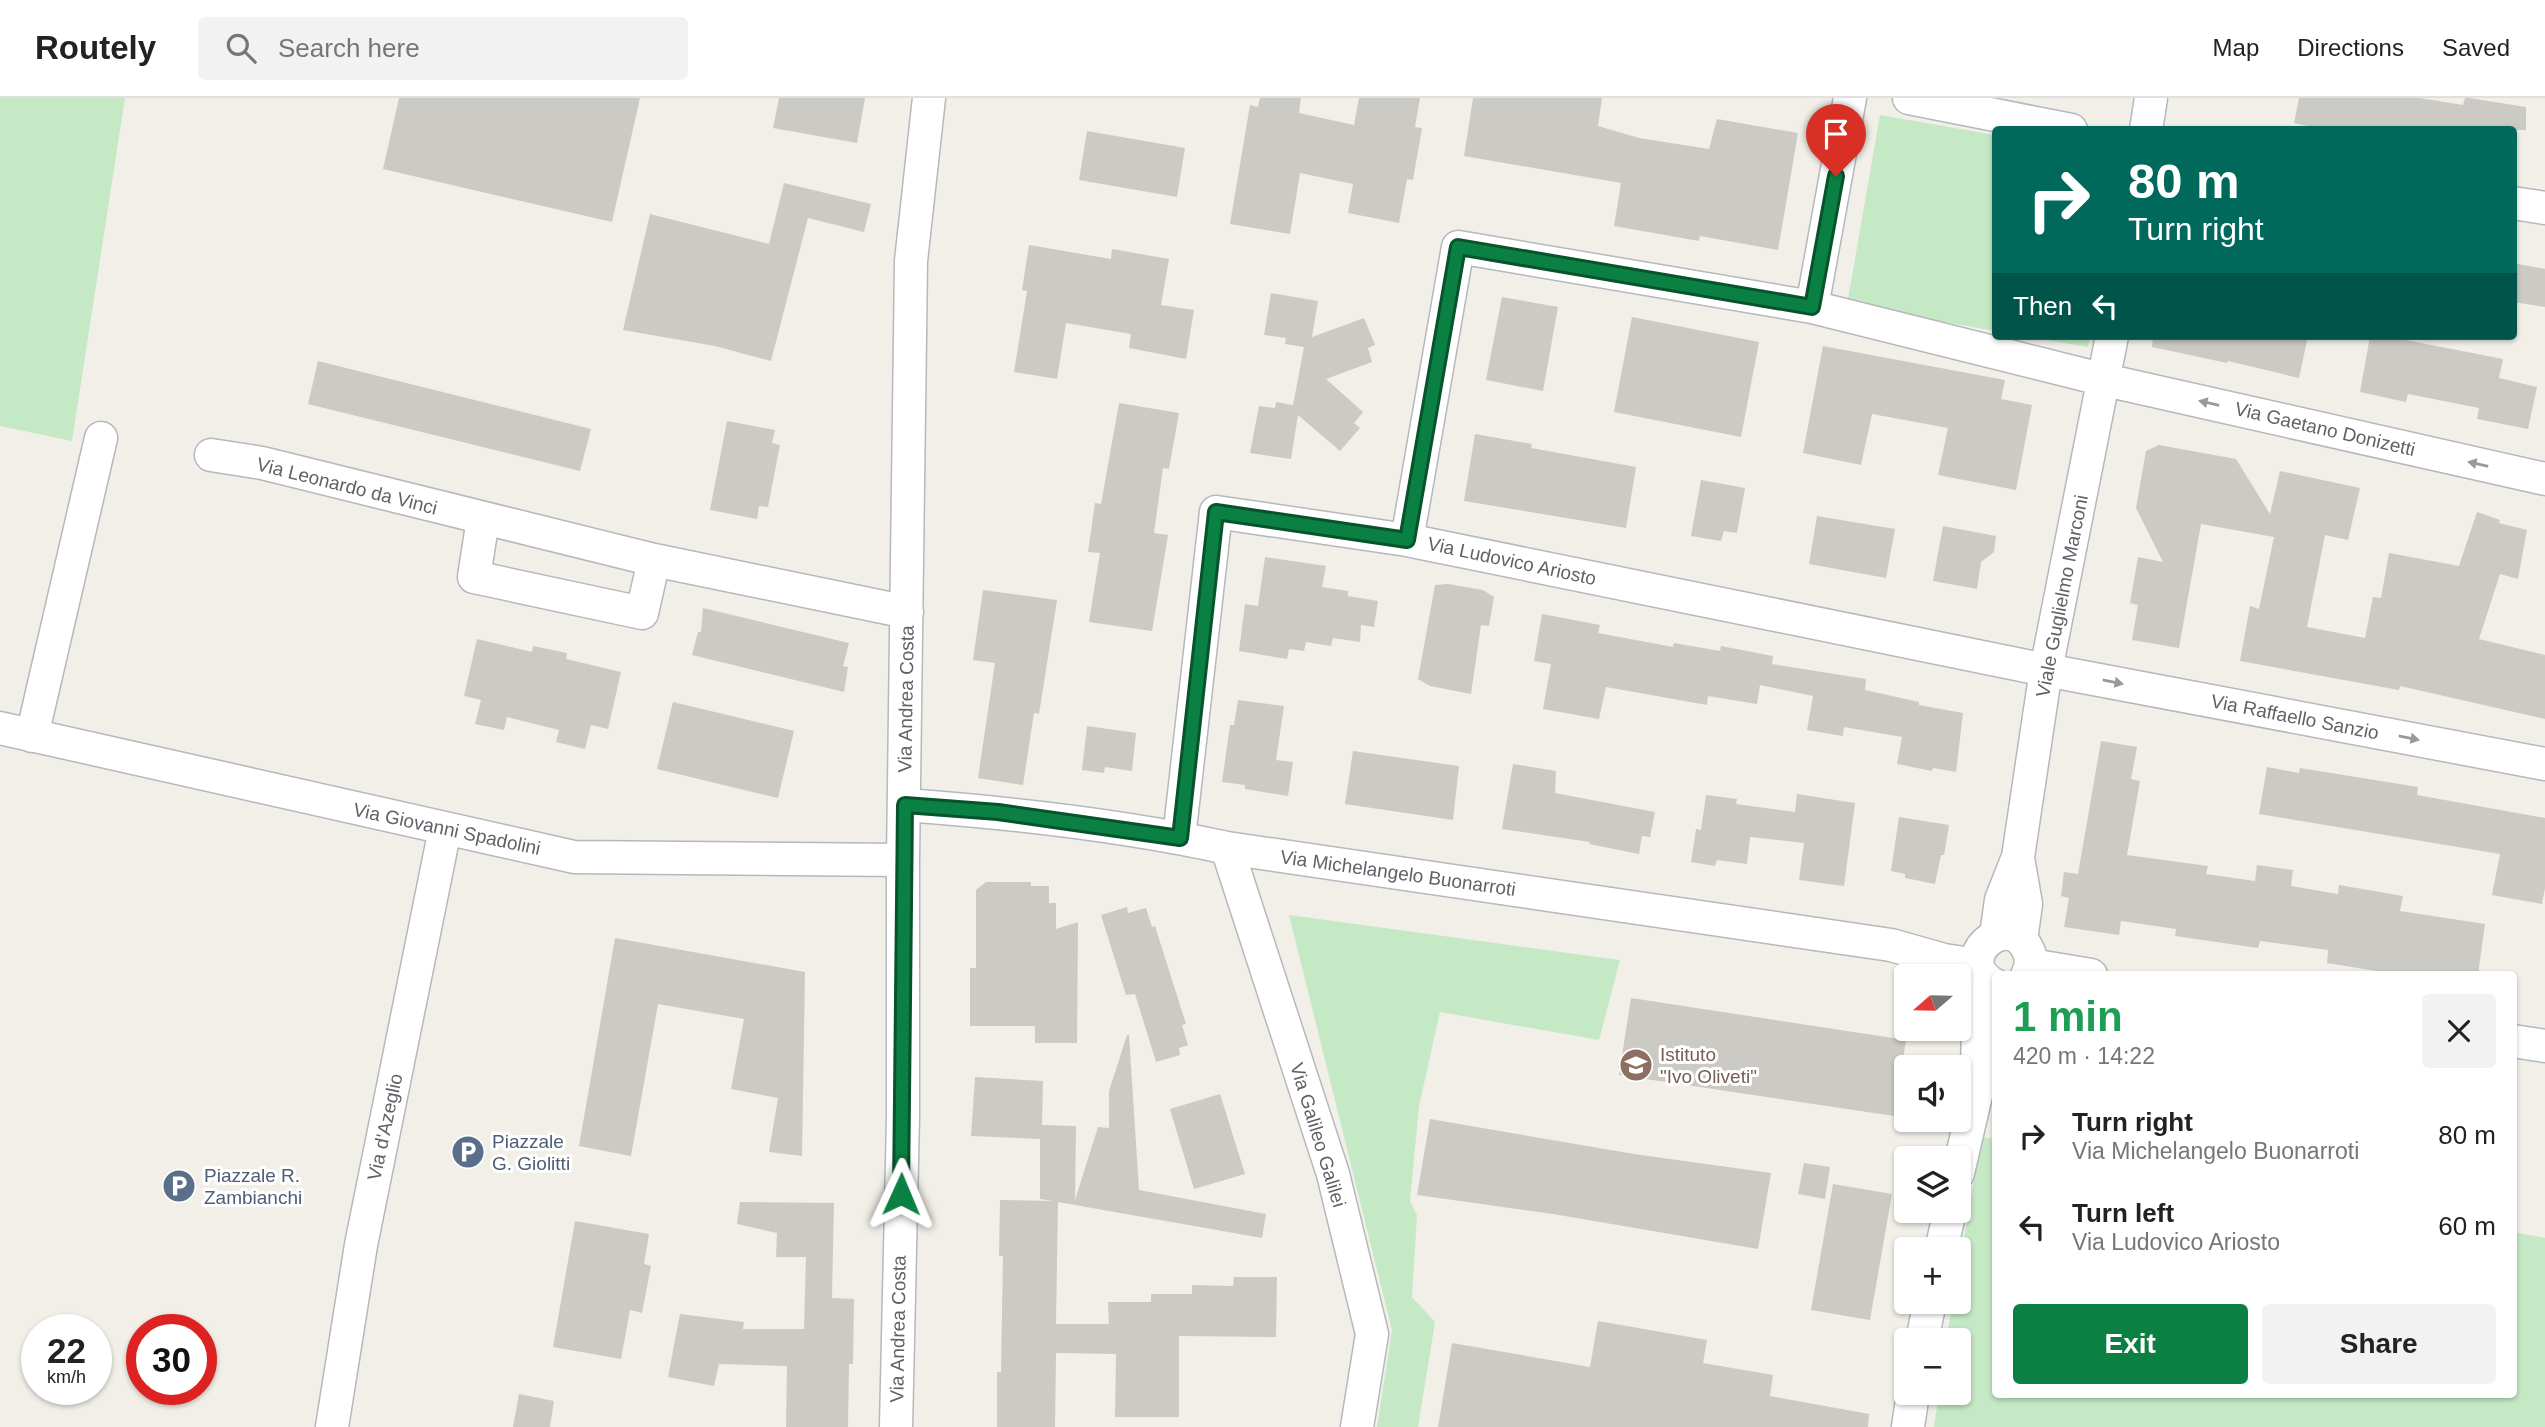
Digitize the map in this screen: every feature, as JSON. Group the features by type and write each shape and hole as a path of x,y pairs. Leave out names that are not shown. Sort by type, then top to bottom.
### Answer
{"street":[{"name":"Via Andrea Costa","path":"896,1427 903,1116 903,860 911,261 929,98"},
{"path":"1812,307 1850,98"},
{"path":"1909,98 2051,126"},
{"path":"2147,126 2151,98"},
{"path":"2517,204 2545,208"},
{"name":"Via Gaetano Donizetti","path":"1407,540 1458,247 1812,307 2105,380 2545,479"},
{"name":"Viale Guglielmo Marconi","path":"2002,962 2001,900 2018,857 2046,670 2111,340"},
{"path":"32,736 101,438"},
{"name":"Via Leonardo da Vinci","path":"211,455 262,463 654,561 907,612"},
{"name":"Via Ludovico Ariosto","path":"1180,838 1216,512 1407,540 2046,670"},
{"path":"483,519 474,577 642,613 654,561"},
{"name":"Via Raffaello Sanzio","path":"2046,670 2545,764"},
{"name":"Via Giovanni Spadolini","path":"0,728 574,857 903,860"},
{"name":"Via Michelangelo Buonarroti","path":"905,805 998,812 1180,838 1227,848 1891,945 1944,960 2002,962 2064,971"},
{"name":"Via d'Azeglio","path":"332,1427 361,1245 445,829"},
{"name":"Via Galileo Galilei","path":"1227,848 1333,1174 1372,1334 1357,1427"},
{"name":"Viale Guglielmo Marconi","path":"1976,1095 1978,1027 1992,989"},
{"path":"2517,1042 2545,1046"},
{"name":"Viale Guglielmo Marconi","path":"1964,1146 1976,1095 1992,1050"},
{"path":"1908,1427 1911,1405"}],"green space":[{"path":"0,98 125,98 72,441 0,426"},
{"path":"1880,115 1992,134 1992,330 1847,305"},
{"path":"2047,340 2089,340 2088,347"},
{"path":"1289,915 1620,960 1599,1040 1440,1012 1419,1106 1410,1201 1417,1215 1412,1297 1435,1322 1418,1427 1377,1427 1392,1330"},
{"path":"1982,1137 1992,1139 1992,1398 2517,1398 2517,1233 2545,1238 2545,1427 1934,1427 1937,1405 1971,1405 1971,1328 1948,1328 1951,1314 1971,1314 1971,1237 1964,1237 1967,1223 1971,1223 1971,1198"}],"building":[{"path":"399,98 640,98 612,222 383,169"},
{"path":"779,98 865,98 857,143 773,128"},
{"path":"1260,98 1301,98 1299,113 1354,125 1359,98 1420,98 1415,127 1422,128 1413,180 1407,179 1399,223 1348,213 1353,184 1300,173 1290,234 1230,224 1250,105 1258,107"},
{"path":"1473,98 1602,98 1598,126 1639,138 1709,149 1717,119 1798,133 1778,250 1700,236 1699,241 1614,226 1621,183 1464,156"},
{"path":"2299,98 2420,98 2463,105 2465,98 2469,98 2526,107 2526,130 2517,130 2517,126 2308,126 2294,123"},
{"path":"1087,131 1185,148 1177,197 1079,180"},
{"path":"784,183 871,204 864,232 808,218 771,361 715,346 623,330 650,214 769,244"},
{"path":"1029,245 1111,259 1112,249 1169,259 1161,305 1194,310 1186,359 1129,348 1131,334 1066,323 1057,379 1014,372 1027,291 1022,290"},
{"path":"2517,264 2545,269 2545,307 2517,303"},
{"path":"1271,293 1318,301 1312,337 1364,318 1375,345 1368,348 1372,362 1326,379 1363,412 1354,423 1360,428 1340,451 1298,415 1291,459 1250,453 1259,406 1275,408 1276,402 1293,405 1304,347 1285,344 1286,338 1264,335"},
{"path":"1502,297 1558,307 1543,391 1486,380"},
{"path":"1632,317 1759,342 1741,437 1614,412"},
{"path":"2153,340 2307,340 2299,378 2152,347"},
{"path":"2369,340 2406,340 2503,359 2499,378 2537,387 2528,429 2477,419 2479,408 2408,394 2406,402 2360,392"},
{"path":"1823,346 2005,380 2001,399 2032,405 2016,490 1938,475 1948,428 1872,414 1861,465 1803,453"},
{"path":"318,361 591,429 580,471 308,404"},
{"path":"1119,403 1179,413 1169,469 1163,468 1154,533 1168,535 1152,631 1089,622 1100,553 1088,552 1095,503 1101,504"},
{"path":"727,421 775,430 772,443 780,445 768,507 759,506 757,519 710,510"},
{"path":"1475,434 1532,444 1531,448 1636,467 1626,528 1464,501"},
{"path":"2159,445 2236,459 2270,514 2280,471 2360,488 2348,540 2325,535 2307,627 2365,638 2373,597 2381,598 2389,553 2459,566 2477,512 2500,520 2499,523 2527,530 2518,579 2500,574 2479,639 2545,655 2545,719 2400,686 2399,690 2240,661 2250,606 2259,609 2274,537 2201,524 2179,648 2132,640 2138,605 2130,603 2138,557 2163,562 2136,508 2146,451"},
{"path":"1701,480 1745,488 1737,533 1724,531 1721,541 1691,536"},
{"path":"1817,516 1895,529 1886,578 1809,564"},
{"path":"1943,526 1996,536 1994,552 1981,562 1977,589 1933,581"},
{"path":"1265,557 1326,566 1322,587 1348,591 1348,596 1378,601 1374,627 1361,625 1360,642 1333,638 1331,646 1306,642 1304,651 1289,649 1287,659 1239,651 1245,604 1258,606"},
{"path":"1448,584 1483,590 1494,597 1489,626 1481,625 1471,694 1430,686 1418,679 1435,585"},
{"path":"983,590 1057,600 1039,714 1034,713 1023,785 978,778 995,663 973,660"},
{"path":"703,608 849,643 843,666 848,667 844,692 692,655 698,632 701,632"},
{"path":"1542,614 1600,625 1598,633 1673,647 1674,643 1720,651 1721,646 1773,656 1772,664 1866,679 1865,690 1919,702 1919,705 1963,713 1956,772 1933,768 1932,771 1897,764 1902,737 1844,727 1843,736 1807,730 1813,696 1760,685 1757,704 1708,696 1707,705 1606,687 1599,719 1543,709 1551,664 1534,661"},
{"path":"477,639 532,652 533,646 567,653 566,659 621,672 608,729 591,725 585,749 556,742 559,730 507,717 504,730 475,724 481,700 464,696"},
{"path":"1238,700 1284,706 1276,760 1293,762 1288,796 1222,782 1230,725 1234,725"},
{"path":"673,702 794,731 778,798 657,769"},
{"path":"1087,726 1136,733 1132,771 1105,767 1104,773 1082,770"},
{"path":"2101,741 2137,747 2131,779 2140,781 2127,855 2208,866 2206,874 2255,881 2257,865 2293,870 2291,886 2338,894 2339,885 2403,896 2400,911 2485,924 2479,971 2376,971 2327,963 2328,950 2260,941 2258,948 2175,936 2176,929 2121,921 2119,935 2064,927 2069,898 2061,896 2064,872 2078,874"},
{"path":"1353,751 1459,766 1453,820 1345,804"},
{"path":"1513,764 1556,771 1555,793 1655,812 1650,837 1642,836 1639,854 1589,844 1590,842 1502,829"},
{"path":"2267,767 2299,773 2300,768 2418,787 2417,795 2545,818 2545,888 2542,904 2492,895 2500,854 2259,814"},
{"path":"1797,794 1855,803 1844,886 1799,880 1804,843 1750,837 1747,864 1717,860 1715,866 1691,862 1696,829 1701,830 1706,795 1737,799 1736,804 1795,812"},
{"path":"1899,817 1949,825 1935,884 1905,878 1905,874 1891,871"},
{"path":"986,882 1031,882 1031,886 1049,886 1049,903 1056,903 1056,929 1078,922 1077,1043 1035,1043 1035,1026 970,1026 970,968 976,968 976,890"},
{"path":"1127,907 1128,913 1146,908 1152,927 1155,926 1186,1024 1182,1025 1188,1045 1179,1048 1180,1055 1156,1062 1135,994 1126,995 1101,915"},
{"path":"615,938 805,972 802,1156 769,1152 778,1098 731,1089 744,1019 658,1004 631,1156 579,1146"},
{"path":"1631,998 1906,1041 1904,1055 1894,1055 1894,1116 1619,1075"},
{"path":"1127,1035 1139,1190 1266,1214 1262,1238 1058,1202 1056,1324 1109,1324 1108,1302 1151,1302 1151,1294 1192,1294 1192,1285 1233,1286 1234,1277 1277,1277 1276,1337 1179,1336 1179,1417 1115,1417 1116,1354 1056,1353 1055,1427 997,1427 1003,1256 999,1256 1000,1200 1053,1201 1040,1199 1040,1139 971,1136 975,1077 1043,1081 1042,1125 1076,1126 1075,1200 1098,1127 1109,1128 1109,1091"},
{"path":"1220,1094 1245,1174 1194,1189 1170,1109"},
{"path":"1430,1119 1634,1154 1771,1173 1758,1249 1553,1214 1417,1195"},
{"path":"1804,1163 1830,1167 1825,1199 1798,1194"},
{"path":"1833,1184 1892,1194 1870,1320 1811,1310"},
{"path":"740,1202 834,1203 832,1298 854,1299 848,1427 786,1427 787,1366 719,1364 714,1386 668,1377 680,1314 744,1322 743,1329 804,1329 806,1257 776,1257 777,1233 737,1224"},
{"path":"575,1221 649,1234 644,1264 651,1266 642,1313 630,1310 621,1359 553,1347"},
{"path":"1598,1321 1707,1340 1703,1363 1773,1375 1770,1396 1869,1414 1868,1427 1438,1427 1452,1343 1590,1367"},
{"path":"519,1394 554,1401 550,1427 513,1427"}],"place":[{"name":"Istituto \"Ivo Oliveti\"","path":"1636,1065"},
{"name":"Piazzale G. Giolitti","path":"468,1152"},
{"name":"Piazzale R. Zambianchi","path":"179,1186"}],"route":[{"path":"901,1194 905,805 998,812 1180,838 1216,512 1407,540 1458,247 1812,307 1836,176"}]}
